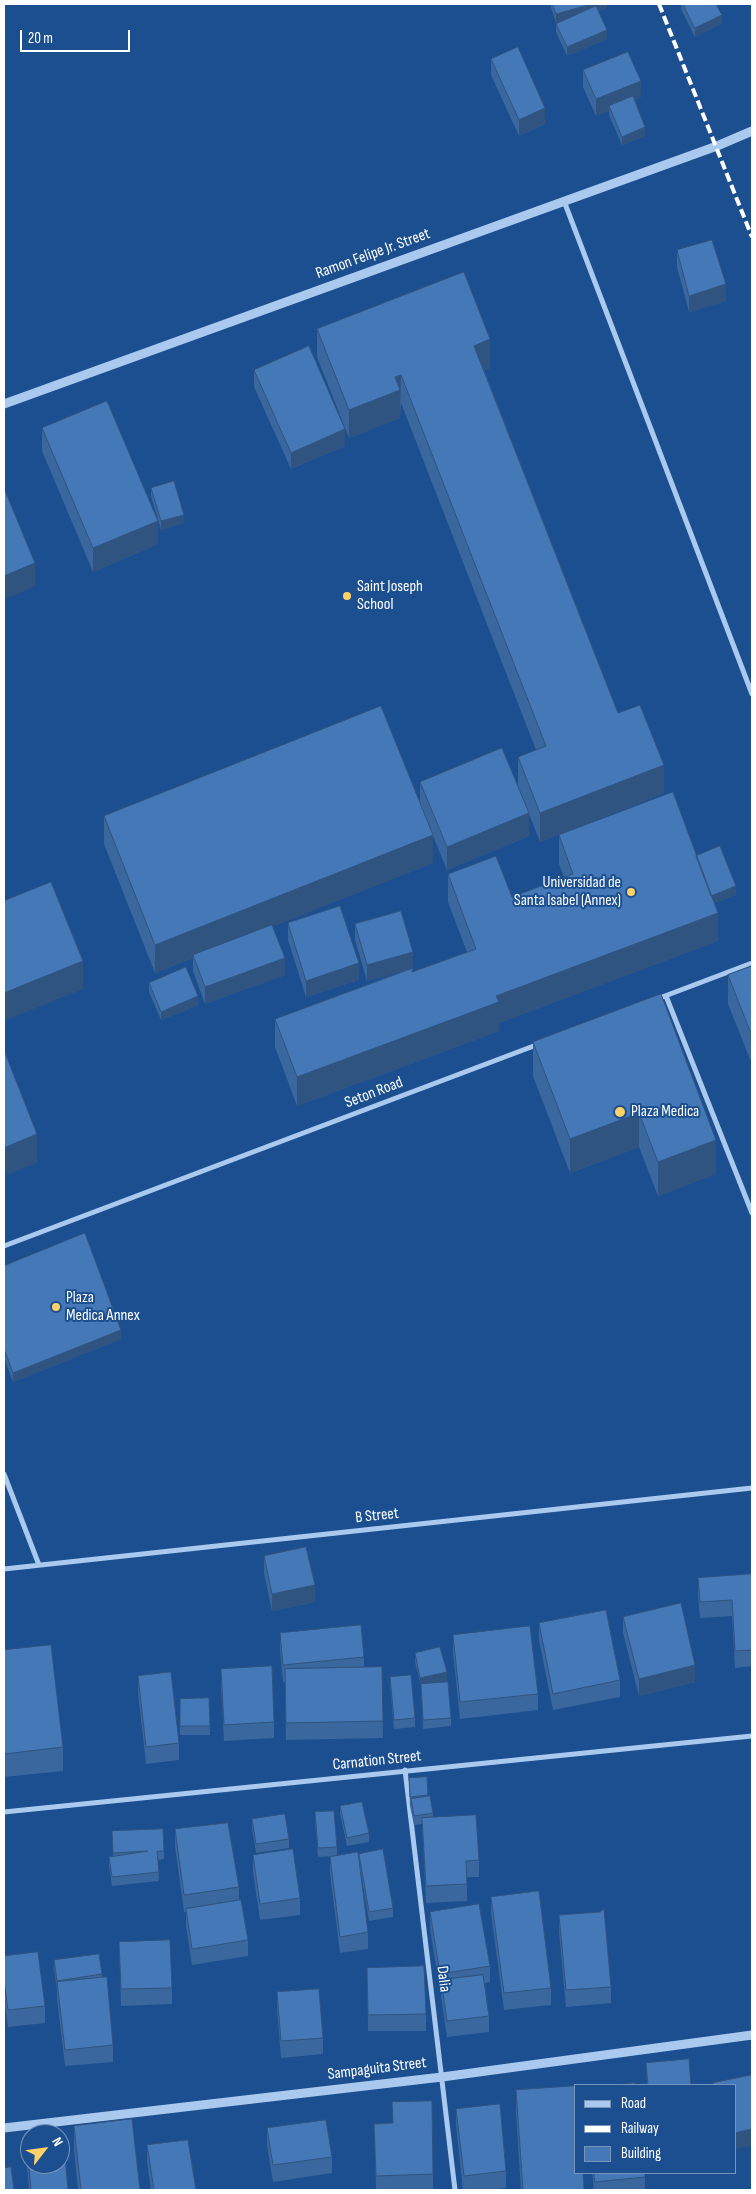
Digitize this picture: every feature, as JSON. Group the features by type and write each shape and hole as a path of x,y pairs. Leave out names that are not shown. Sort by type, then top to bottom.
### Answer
{"street":[{"name":"Ramon Felipe Jr. Street","path":"4,404 717,146 752,131"},
{"path":"564,201 752,694"},
{"path":"647,1003 752,963"},
{"path":"666,996 752,1213"},
{"name":"Seton Road","path":"4,1246 544,1042"},
{"path":"4,1474 39,1565"},
{"name":"B Street","path":"4,1569 752,1488"},
{"name":"Carnation Street","path":"4,1812 752,1736"},
{"name":"Dalia","path":"405,1770 455,2190"},
{"name":"Sampaguita Street","path":"4,2128 442,2077 752,2035"}],"building":[{"path":"553,4 592,4 556,14"},
{"path":"683,4 716,4 722,15 695,28"},
{"path":"596,6 607,30 567,47 556,24"},
{"path":"518,47 545,108 519,120 491,59"},
{"path":"628,52 641,81 596,99 583,70"},
{"path":"633,96 645,127 622,137 609,106"},
{"path":"712,240 726,284 689,296 677,250"},
{"path":"464,272 490,339 474,346 618,713 640,705 664,765 540,813 518,757 546,746 401,375 395,377 400,390 349,410 317,329"},
{"path":"309,346 345,429 291,453 254,370"},
{"path":"107,401 158,521 93,548 42,428"},
{"path":"174,481 184,515 161,521 151,488"},
{"path":"4,488 35,563 4,576"},
{"path":"381,706 433,835 155,945 104,816"},
{"path":"502,748 529,813 447,847 420,782"},
{"path":"673,792 718,913 496,996 499,1002 297,1077 275,1019 413,968 412,972 476,949 448,874 496,856 512,897 573,874 559,835"},
{"path":"720,846 736,886 711,896 696,856"},
{"path":"51,882 83,961 4,993 4,901"},
{"path":"340,906 359,963 306,981 288,923"},
{"path":"401,911 413,952 367,965 355,924"},
{"path":"272,925 285,958 205,987 193,955"},
{"path":"752,966 752,1036 728,975"},
{"path":"186,967 198,996 161,1012 149,983"},
{"name":"Plaza Medica","path":"661,994 716,1140 658,1162 639,1113 570,1139 533,1042"},
{"path":"4,1050 37,1134 4,1148"},
{"name":"Plaza Medica Annex","path":"85,1233 121,1330 13,1373 4,1349 4,1266"},
{"path":"306,1547 315,1585 272,1594 264,1556"},
{"path":"752,1574 752,1650 735,1651 732,1600 700,1602 698,1578"},
{"path":"681,1603 695,1665 639,1679 623,1617"},
{"path":"606,1610 620,1680 553,1694 539,1623"},
{"path":"361,1625 364,1657 283,1665 280,1633"},
{"path":"530,1626 538,1694 460,1702 453,1635"},
{"path":"51,1645 63,1747 4,1754 4,1650"},
{"path":"440,1647 447,1672 420,1678 415,1653"},
{"path":"272,1666 274,1722 224,1725 221,1669"},
{"path":"382,1667 383,1721 286,1723 285,1669"},
{"path":"171,1672 179,1743 146,1747 138,1676"},
{"path":"411,1675 415,1718 394,1720 390,1677"},
{"path":"448,1682 451,1718 423,1720 421,1684"},
{"path":"209,1698 210,1726 180,1726 180,1699"},
{"path":"427,1777 428,1795 410,1797 409,1778"},
{"path":"430,1796 433,1813 414,1816 411,1799"},
{"path":"362,1802 369,1833 347,1838 340,1806"},
{"path":"334,1811 337,1847 318,1848 315,1812"},
{"path":"285,1814 289,1839 256,1844 252,1819"},
{"path":"476,1815 479,1860 466,1861 467,1884 426,1886 422,1818"},
{"path":"228,1823 239,1887 184,1895 175,1829"},
{"path":"163,1829 164,1851 157,1851 159,1872 112,1877 109,1857 148,1851 113,1853 112,1831"},
{"path":"293,1849 300,1898 260,1904 253,1855"},
{"path":"383,1849 393,1908 369,1912 359,1854"},
{"path":"358,1852 368,1932 340,1937 330,1857"},
{"path":"539,1891 551,1988 504,1993 491,1897"},
{"path":"241,1900 248,1940 192,1949 186,1909"},
{"path":"479,1904 490,1966 440,1974 430,1912"},
{"path":"604,1909 611,1987 566,1990 559,1915 600,1912"},
{"path":"170,1940 172,1988 121,1989 119,1942"},
{"path":"38,1952 45,2006 8,2010 4,1980 4,1956"},
{"path":"99,1954 102,1974 57,1981 54,1960"},
{"path":"424,1966 426,2014 368,2015 367,1968"},
{"path":"483,1975 489,2016 447,2021 441,1980"},
{"path":"107,1977 113,2045 65,2050 57,1982"},
{"path":"319,1989 323,2038 281,2041 277,1992"},
{"path":"689,2059 691,2084 648,2084 646,2063"},
{"path":"752,2075 752,2129 736,2133 736,2084 713,2083"},
{"path":"574,2086 574,2174 583,2174 584,2190 523,2190 516,2090"},
{"path":"432,2101 433,2174 376,2176 374,2124 393,2123 392,2102"},
{"path":"500,2104 506,2171 464,2176 456,2109"},
{"path":"132,2119 140,2190 81,2190 74,2126"},
{"path":"326,2120 332,2157 273,2165 267,2128"},
{"path":"188,2140 196,2190 154,2190 147,2145"},
{"path":"11,2167 14,2190 4,2190 4,2168"},
{"path":"30,2174 67,2174 68,2190 31,2190"},
{"path":"594,2174 645,2174 645,2177 595,2182"}],"railway":[{"path":"659,4 752,237"}],"place":[{"name":"Saint Joseph School","path":"347,596"},
{"name":"Universidad de Santa Isabel (Annex)","path":"631,892"},
{"name":"Plaza Medica","path":"620,1112"},
{"name":"Plaza Medica Annex","path":"56,1307"}]}
